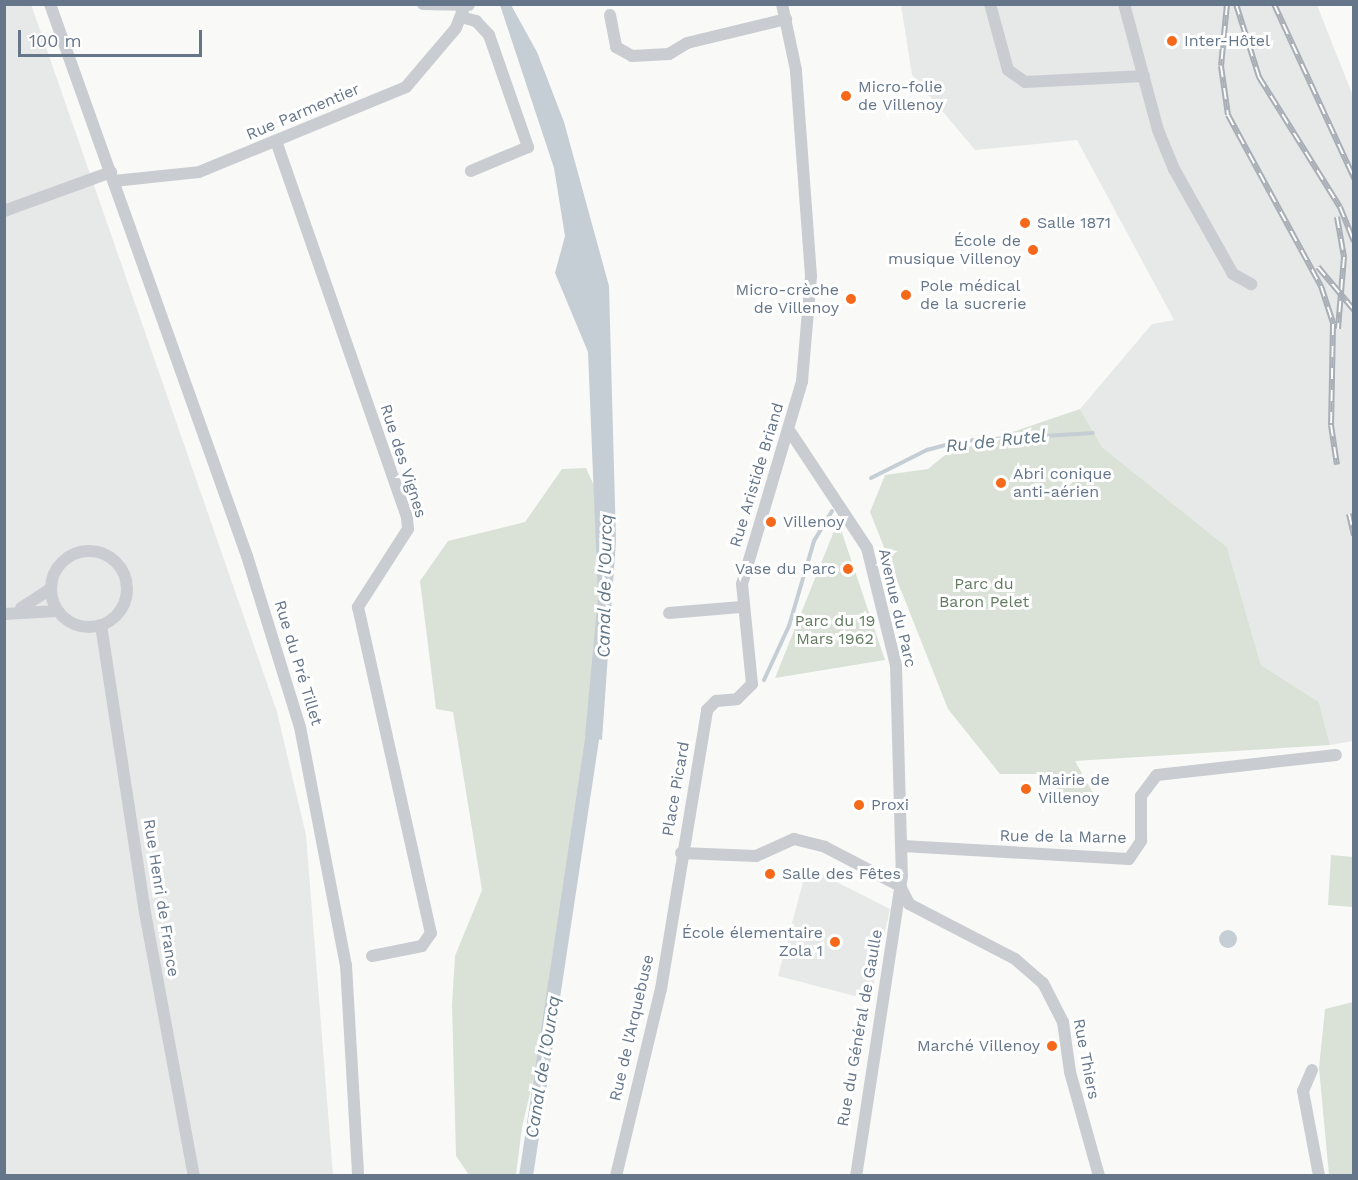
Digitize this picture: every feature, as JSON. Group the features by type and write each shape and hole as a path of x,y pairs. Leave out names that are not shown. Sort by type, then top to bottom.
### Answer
{"street":[{"name":"Rue du Pré Tillet","path":"50,4 251,567 304,743 346,964 358,1176"},
{"path":"423,4 465,9 489,35 528,147 471,171"},
{"name":"Rue Aristide Briand","path":"737,699 752,684 741,607 747,565 791,433 811,276 796,70 782,4"},
{"path":"990,4 1008,70 1025,82 1144,76"},
{"path":"1124,4 1174,169 1233,274 1251,284"},
{"name":"Rue Parmentier","path":"4,211 112,177 199,172 406,87 465,9"},
{"path":"610,15 616,47 632,56 669,54 687,43 786,20"},
{"name":"Rue des Vignes","path":"276,141 407,518 408,529 358,607 431,933 422,946 372,956"},
{"name":"Avenue du Parc","path":"791,433 867,548 896,665 903,846 900,886"},
{"path":"18,610 57,611 77,626 101,626 113,619 126,597 127,584 116,561 98,552 79,552 58,566 50,589 57,611"},
{"path":"4,614 18,610 50,589"},
{"path":"669,613 741,607"},
{"name":"Rue Henri de France","path":"101,626 144,907 194,1176"},
{"name":"Place Picard","path":"737,699 716,701 706,710 681,853 756,856 794,839 825,847 900,886"},
{"name":"Rue de la Marne","path":"903,846 1129,859 1141,841 1142,796 1157,775 1336,755"},
{"name":"Rue de l'Arquebuse","path":"616,1176 662,989 681,853"},
{"name":"Rue du Général de Gaulle","path":"856,1176 900,886"},
{"name":"Rue Thiers","path":"900,886 909,904 1015,958 1043,983 1063,1022 1070,1072 1099,1176"},
{"path":"1312,1070 1303,1090 1319,1176"}],"shaded area":[{"path":"31,4 277,712 306,835 333,1175 5,1176 4,5"},
{"path":"901,5 1317,5 1353,96 1353,741 1330,745 1319,702 1261,665 1227,547 1102,447 1080,409 1152,324 1174,320 1077,140 975,150 912,75"},
{"name":"École élementaire Zola 1","path":"807,867 890,909 870,1000 778,976"}],"green space":[{"name":"Parc du Baron Pelet","path":"1080,409 1102,447 1227,547 1261,665 1319,702 1330,745 1075,761 1096,798 1058,805 1057,774 1000,774 948,709 870,512 885,475 928,469 945,455"},
{"path":"586,468 603,505 595,680 571,922 522,1127 516,1175 469,1175 456,1156 452,1005 455,956 482,890 453,712 436,709 420,581 448,541 525,522 562,469"},
{"name":"Parc du 19 Mars 1962","path":"838,521 885,660 775,678"},
{"path":"1331,855 1353,857 1353,907 1328,905"},
{"path":"1353,1002 1353,1175 1329,1175 1319,1068 1325,1009"}],"water":[{"path":"500,5 511,5 537,52 564,122 609,286 616,541 602,740 585,736 598,597 588,352 555,273 565,236 554,168"},
{"path":"1228,930 1234,933 1237,939 1234,945 1228,948 1222,945 1219,939 1222,933"}],"waterway":[{"name":"Ru de Rutel","path":"871,478 927,450 961,441 1093,433"},
{"name":"Ru de Rutel","path":"764,680 789,626 814,541 832,511"},
{"name":"Canal de l'Ourcq","path":"526,1176 595,721"}],"railway":[{"path":"1227,4 1221,66 1228,115 1321,286 1333,324 1331,425 1337,465"},
{"path":"1236,4 1259,77 1340,207 1354,241"},
{"path":"1274,4 1354,178"},
{"path":"1337,217 1344,257 1338,329"},
{"path":"1318,267 1354,310"},
{"path":"1349,514 1354,535"}],"place":[{"name":"Inter-Hôtel","path":"1172,41"},
{"name":"Micro-folie de Villenoy","path":"846,96"},
{"name":"Salle 1871","path":"1025,223"},
{"name":"École de musique Villenoy","path":"1033,250"},
{"name":"Pole médical de la sucrerie","path":"906,295"},
{"name":"Micro-crèche de Villenoy","path":"851,299"},
{"name":"Abri conique anti-aérien","path":"1001,483"},
{"name":"Villenoy","path":"771,522"},
{"name":"Vase du Parc","path":"848,569"},
{"name":"Mairie de Villenoy","path":"1026,789"},
{"name":"Proxi","path":"859,805"},
{"name":"Salle des Fêtes","path":"770,874"},
{"name":"École élementaire Zola 1","path":"835,942"},
{"name":"Marché Villenoy","path":"1052,1046"}]}
